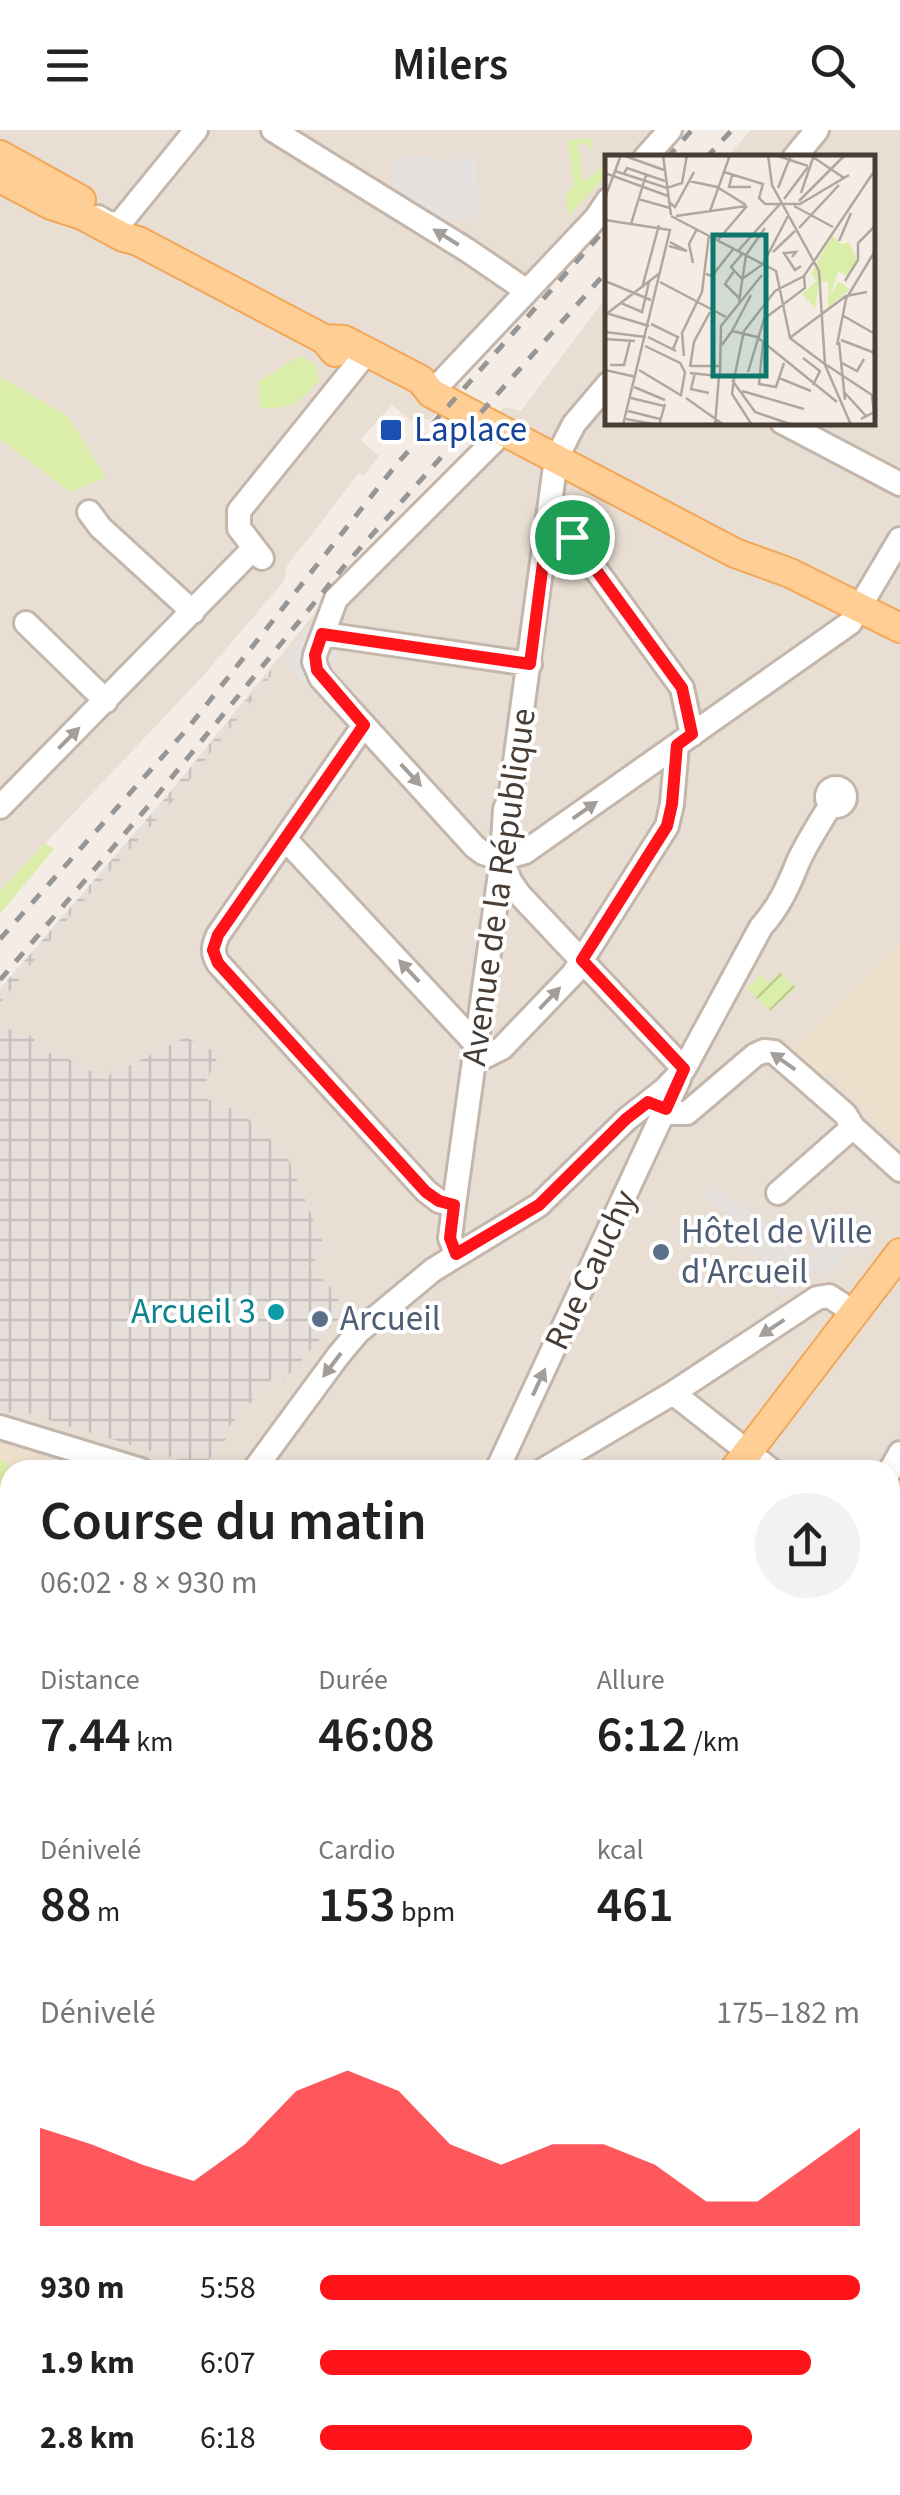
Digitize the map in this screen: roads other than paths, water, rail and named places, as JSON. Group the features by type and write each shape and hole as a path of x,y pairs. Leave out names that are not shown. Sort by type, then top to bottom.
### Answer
{"main road":[{"path":"1,173 67,200 124,237 130,231 324,339 344,340 362,358 421,380 431,394 735,553 790,572 900,628"},
{"path":"742,1460 900,1252"}],"street":[{"path":"130,231 196,130"},
{"path":"273,130 527,291"},
{"path":"649,155 670,130"},
{"path":"796,155 817,130"},
{"path":"431,394 605,204"},
{"path":"0,807 193,612 258,553 237,524 240,511 362,358"},
{"path":"556,459 574,424 605,388"},
{"path":"795,426 900,484"},
{"path":"504,431 336,599 314,662 321,678 475,846 502,859 525,852 850,623 900,539"},
{"name":"Avenue de la République","path":"456,1254 450,1238 454,1205 556,459"},
{"path":"89,512 100,527 193,612"},
{"path":"286,840 476,1050 486,1056 502,1048 573,974 667,826 684,740 682,688 572,537 565,529 548,524"},
{"path":"26,623 106,701"},
{"path":"322,634 530,664"},
{"path":"364,725 218,935 214,956 426,1192 454,1205"},
{"name":"Rue Cauchy","path":"501,1460 657,1105 684,1069 831,804"},
{"path":"502,859 519,894 684,1069"},
{"path":"261,1460 351,1340 410,1286 539,1205 626,1119 657,1105 682,1115 692,1112 755,1055 770,1051 781,1056 900,1170"},
{"path":"778,1193 853,1127"},
{"path":"560,1460 673,1393 817,1298 829,1296 855,1313"},
{"path":"673,1393 740,1460"},
{"path":"0,1427 108,1460"},
{"path":"900,2220 900,2241"}],"railway":[{"path":"670,155 692,130"},
{"path":"709,155 732,130"},
{"path":"0,939 188,728 396,465 605,229"},
{"path":"0,980 346,564 605,273"}],"place":[{"name":"Laplace","path":"391,430"},
{"name":"Hôtel de Ville d'Arcueil","path":"661,1252"},
{"name":"Arcueil 3","path":"276,1312"},
{"name":"Arcueil","path":"320,1319"}]}
